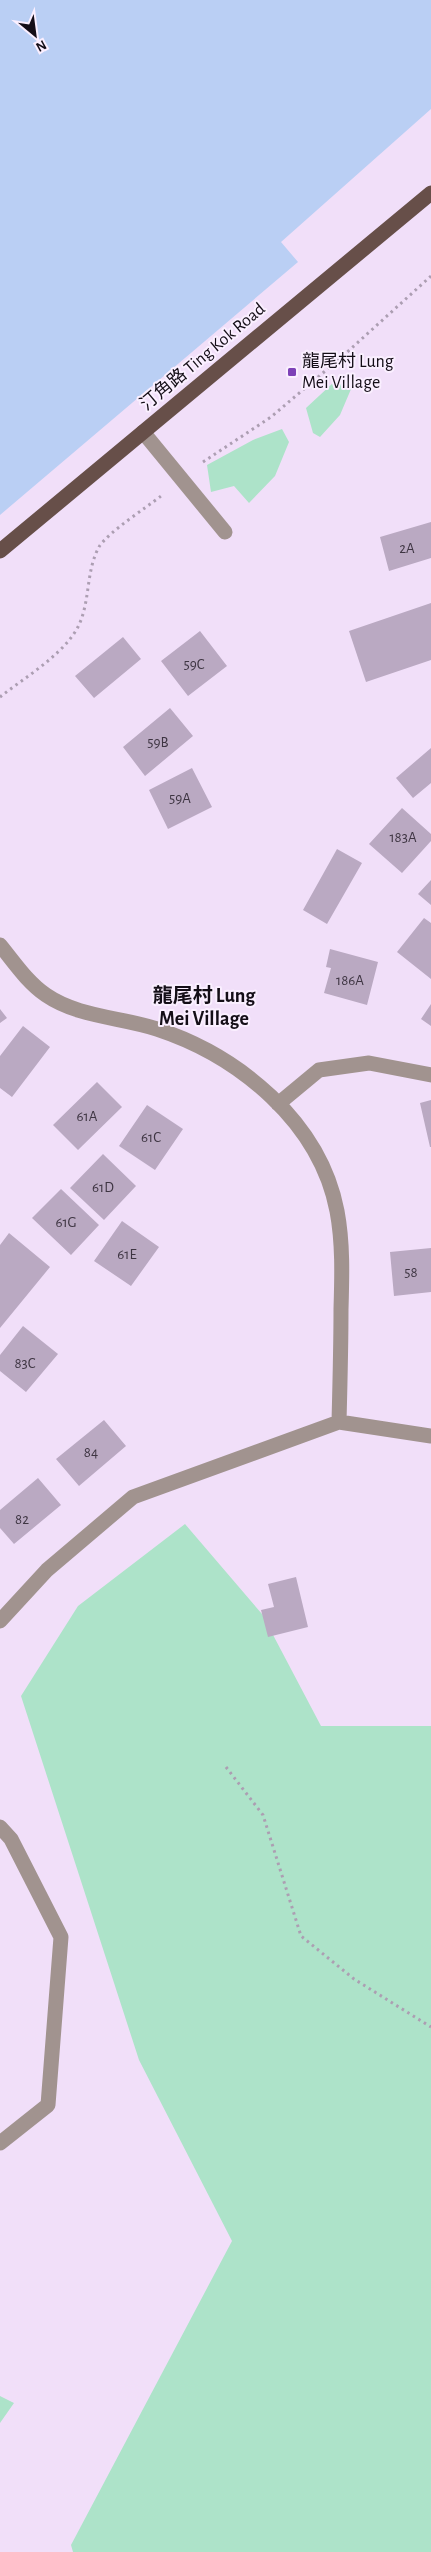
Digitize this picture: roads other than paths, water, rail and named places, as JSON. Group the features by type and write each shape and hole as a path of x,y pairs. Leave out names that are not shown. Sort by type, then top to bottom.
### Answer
{"main road":[{"name":"汀角路 Ting Kok Road","path":"0,550 431,193"}],"street":[{"path":"143,432 225,532"},
{"path":"0,945 29,980 45,995 84,1012 150,1026 203,1048 230,1063 278,1104 314,1150 329,1182 337,1210 342,1268 339,1422"},
{"path":"278,1104 319,1070 369,1063 431,1075"},
{"path":"0,1621 47,1570 134,1497 339,1422 431,1436"},
{"path":"0,1827 11,1839 61,1937 48,2105 0,2144"}],"water":[{"path":"0,0 431,0 431,109 281,242 298,262 0,515"}],"place":[{"name":"龍尾村 Lung Mei Village","path":"292,372"}],"district":[{"name":"龍尾村 Lung Mei Village","path":"204,1008"}]}
